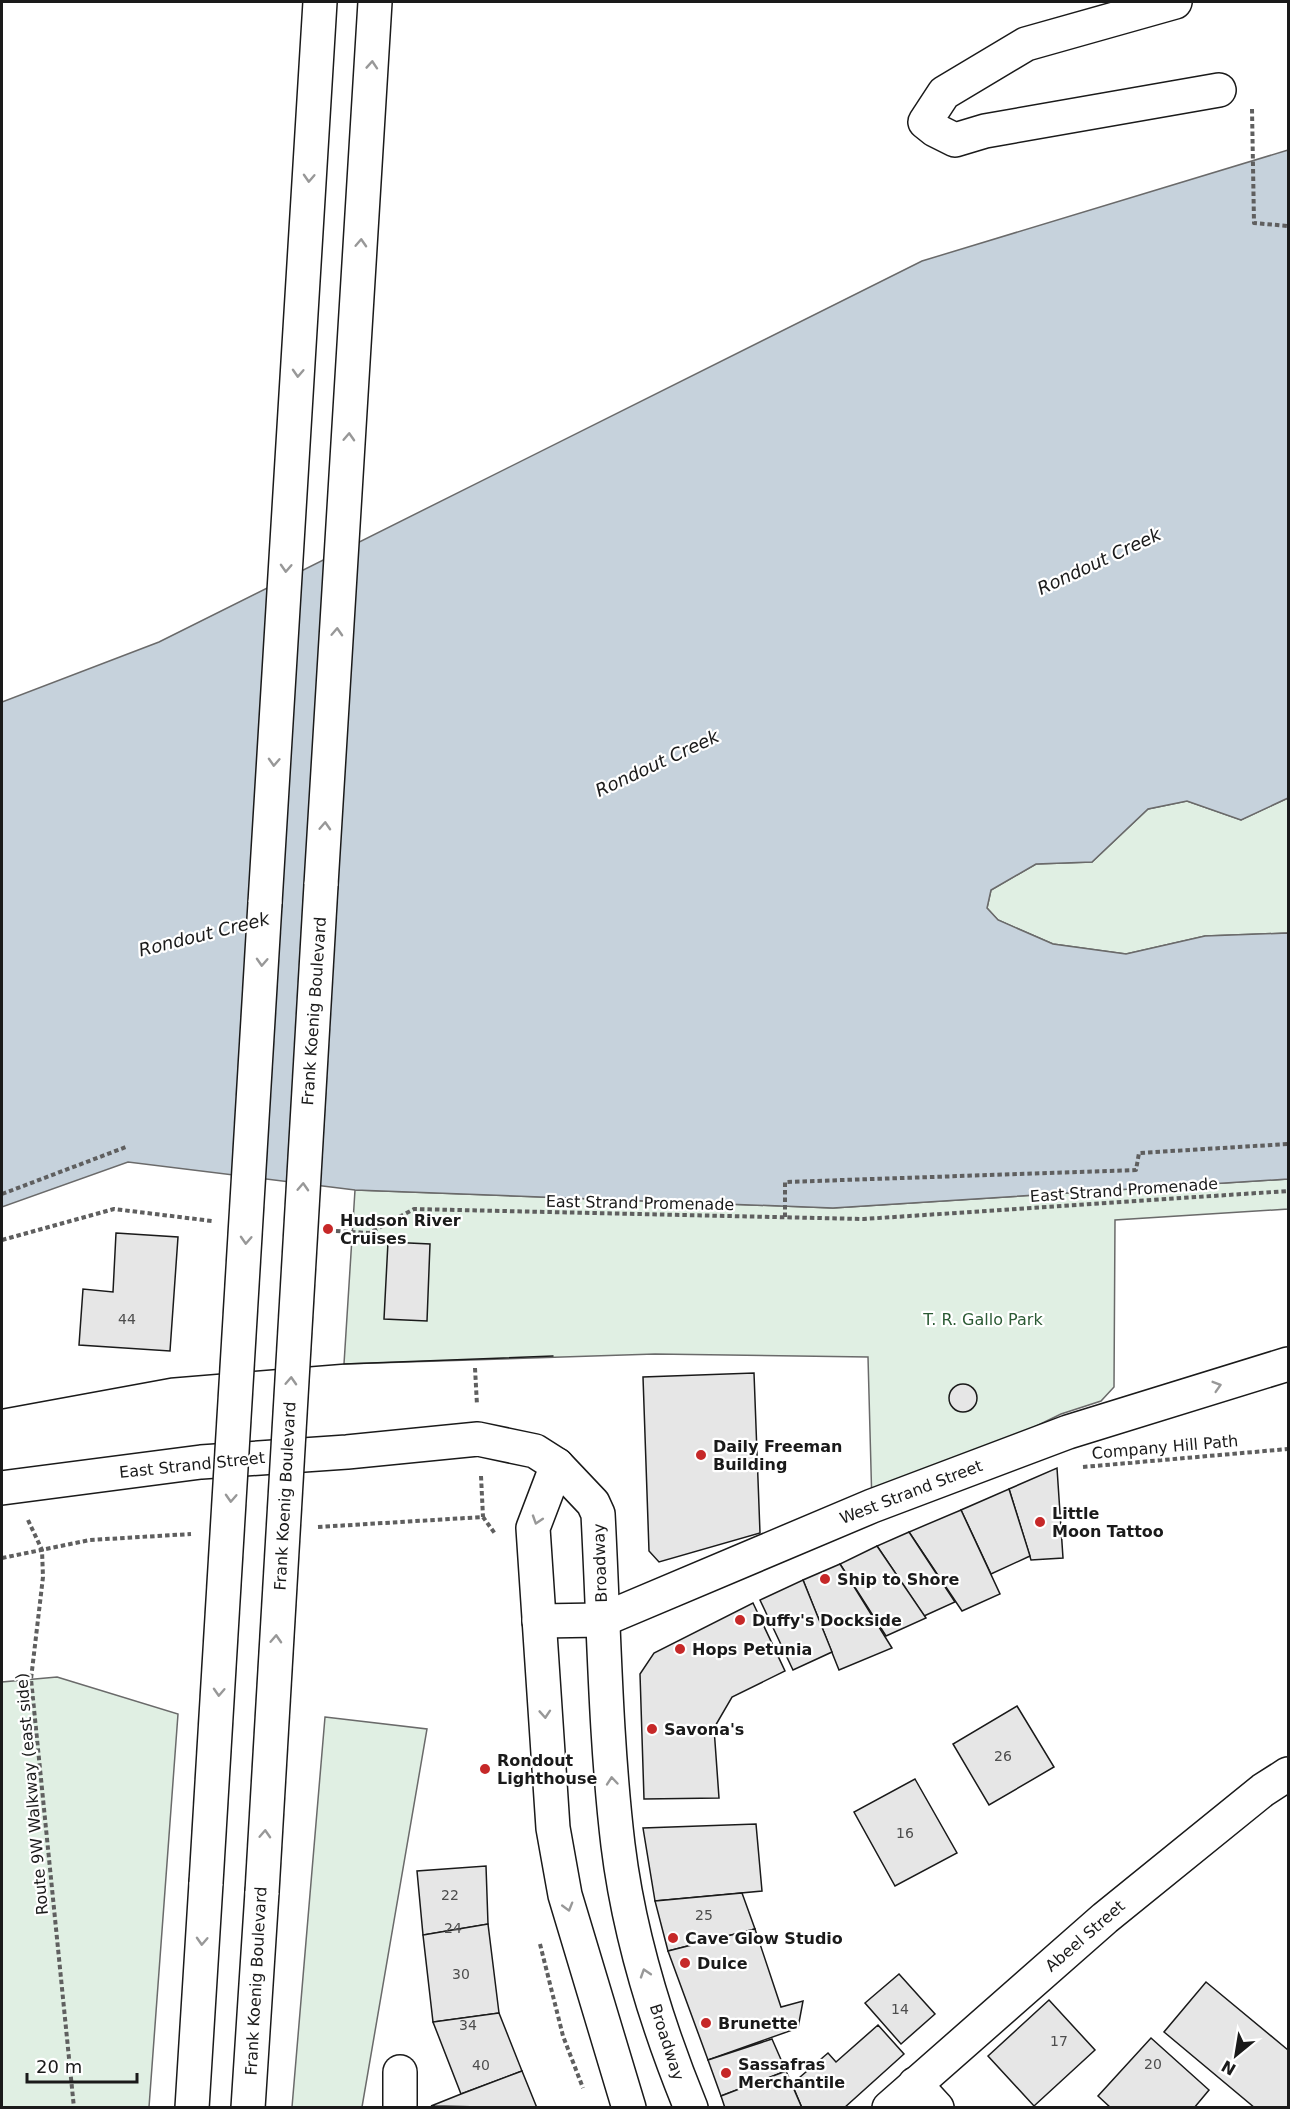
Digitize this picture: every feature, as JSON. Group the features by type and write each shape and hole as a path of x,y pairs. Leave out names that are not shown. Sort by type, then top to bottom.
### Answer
{"main road":[{"path":"192,2108 320,2"},
{"name":"Frank Koenig Boulevard","path":"248,2108 375,2"},
{"path":"1175,2 1026,44 944,93 926,122 935,130 955,140 985,131 1219,90"},
{"name":"West Strand Street","path":"539,1621 602,1620 872,1506 1068,1432 1288,1364"},
{"name":"East Strand Street","path":"6,1487 201,1462 347,1452 478,1439 535,1451 557,1465"},
{"path":"557,1465 533,1528 553,1828 564,1895 629,2108"},
{"name":"Broadway","path":"557,1465 593,1503 598,1514 607,1731 618,1847 640,1958 691,2108"},
{"name":"Abeel Street","path":"889,2108 926,2096 1105,1918 1263,1790 1288,1774"},
{"path":"400,2072 400,2108"}],"path":[{"path":"1252,109 1254,223 1288,226"},
{"path":"785,1218 785,1182 1136,1170 1139,1154 1288,1144"},
{"path":"2,1194 126,1147"},
{"name":"East Strand Promenade","path":"335,1230 369,1233 414,1209 864,1219 1288,1191"},
{"path":"2,1240 114,1209 219,1221"},
{"name":"Company Hill Path","path":"1068,1432 1072,1454 1082,1467 1288,1449"},
{"name":"Route 9W Walkway (east side)","path":"6,1487 42,1550 43,1577 32,1679 74,2108"},
{"path":"314,1527 483,1517 499,1538"},
{"path":"2,1558 90,1540 196,1534"},
{"path":"538,1938 563,2036 587,2097"}],"green space":[{"path":"1288,798 1288,933 1205,936 1126,954 1053,944 998,920 987,908 991,890 1036,864 1092,862 1148,809 1187,801 1241,820"},
{"name":"T. R. Gallo Park","path":"1288,1179 1288,1209 1115,1220 1114,1387 1101,1401 1061,1414 872,1506 868,1357 655,1354 344,1364 355,1190 833,1208"},
{"path":"57,1677 178,1714 149,2107 2,2107 2,1682"},
{"path":"325,1717 427,1729 362,2107 292,2107"}],"water":[{"name":"Rondout Creek","path":"1288,150 1288,798 1241,820 1187,801 1148,809 1092,862 1036,864 991,890 987,908 998,920 1053,944 1126,954 1205,936 1288,933 1288,1179 833,1208 355,1190 128,1162 2,1207 2,702 159,642 922,261"}],"building":[{"path":"116,1233 178,1237 170,1351 79,1345 83,1289 113,1292"},
{"path":"388,1242 430,1244 427,1321 384,1319"},
{"name":"Daily Freeman Building","path":"754,1373 760,1533 659,1562 649,1551 643,1377"},
{"path":"963,1384 973,1388 977,1398 973,1408 963,1412 953,1408 949,1398 953,1388"},
{"name":"Little Moon Tattoo","path":"1057,1468 1063,1558 1031,1560 1009,1489"},
{"path":"1009,1489 1030,1556 991,1574 961,1510"},
{"path":"961,1510 1000,1594 962,1611 909,1532"},
{"path":"909,1532 955,1602 924,1616 877,1546"},
{"path":"877,1546 926,1618 886,1636 840,1564"},
{"path":"840,1564 892,1648 839,1670 803,1580"},
{"path":"803,1580 832,1652 793,1670 760,1600"},
{"path":"753,1603 785,1671 732,1697 714,1728 719,1798 644,1799 640,1674 654,1653"},
{"path":"1017,1706 1054,1767 989,1805 953,1744"},
{"path":"915,1779 957,1853 895,1886 854,1812"},
{"path":"756,1824 762,1891 655,1901 643,1828"},
{"path":"486,1866 488,1924 423,1935 417,1871"},
{"path":"742,1893 755,1929 668,1951 655,1901"},
{"path":"488,1924 499,2013 433,2022 423,1935"},
{"path":"755,1929 781,2007 803,2001 798,2028 708,2060 668,1951"},
{"path":"899,1974 935,2014 901,2044 865,2003"},
{"path":"1206,1982 1288,2050 1288,2108 1255,2108 1164,2032"},
{"path":"1049,2000 1095,2050 1034,2106 988,2056"},
{"path":"499,2013 522,2071 461,2094 433,2022"},
{"path":"878,2025 904,2054 844,2108 802,2108 792,2084 828,2053 836,2062"},
{"path":"1151,2038 1209,2090 1194,2108 1111,2108 1098,2096"},
{"path":"772,2039 786,2071 721,2096 708,2060"},
{"path":"522,2071 537,2108 431,2106 461,2094"},
{"path":"786,2071 802,2108 725,2108 721,2096"}],"tram line":[{"path":"2,1409 171,1378 344,1364 553,1356"}],"place":[{"name":"Hudson River Cruises","path":"328,1229"},
{"name":"Daily Freeman Building","path":"701,1455"},
{"name":"Little Moon Tattoo","path":"1040,1522"},
{"name":"Ship to Shore","path":"825,1579"},
{"name":"Duffy's Dockside","path":"740,1620"},
{"name":"Hops Petunia","path":"680,1649"},
{"name":"Savona's","path":"652,1729"},
{"name":"Rondout Lighthouse","path":"485,1769"},
{"name":"Cave Glow Studio","path":"673,1938"},
{"name":"Dulce","path":"685,1963"},
{"name":"Brunette","path":"706,2023"},
{"name":"Sassafras Merchantile","path":"726,2073"}]}
